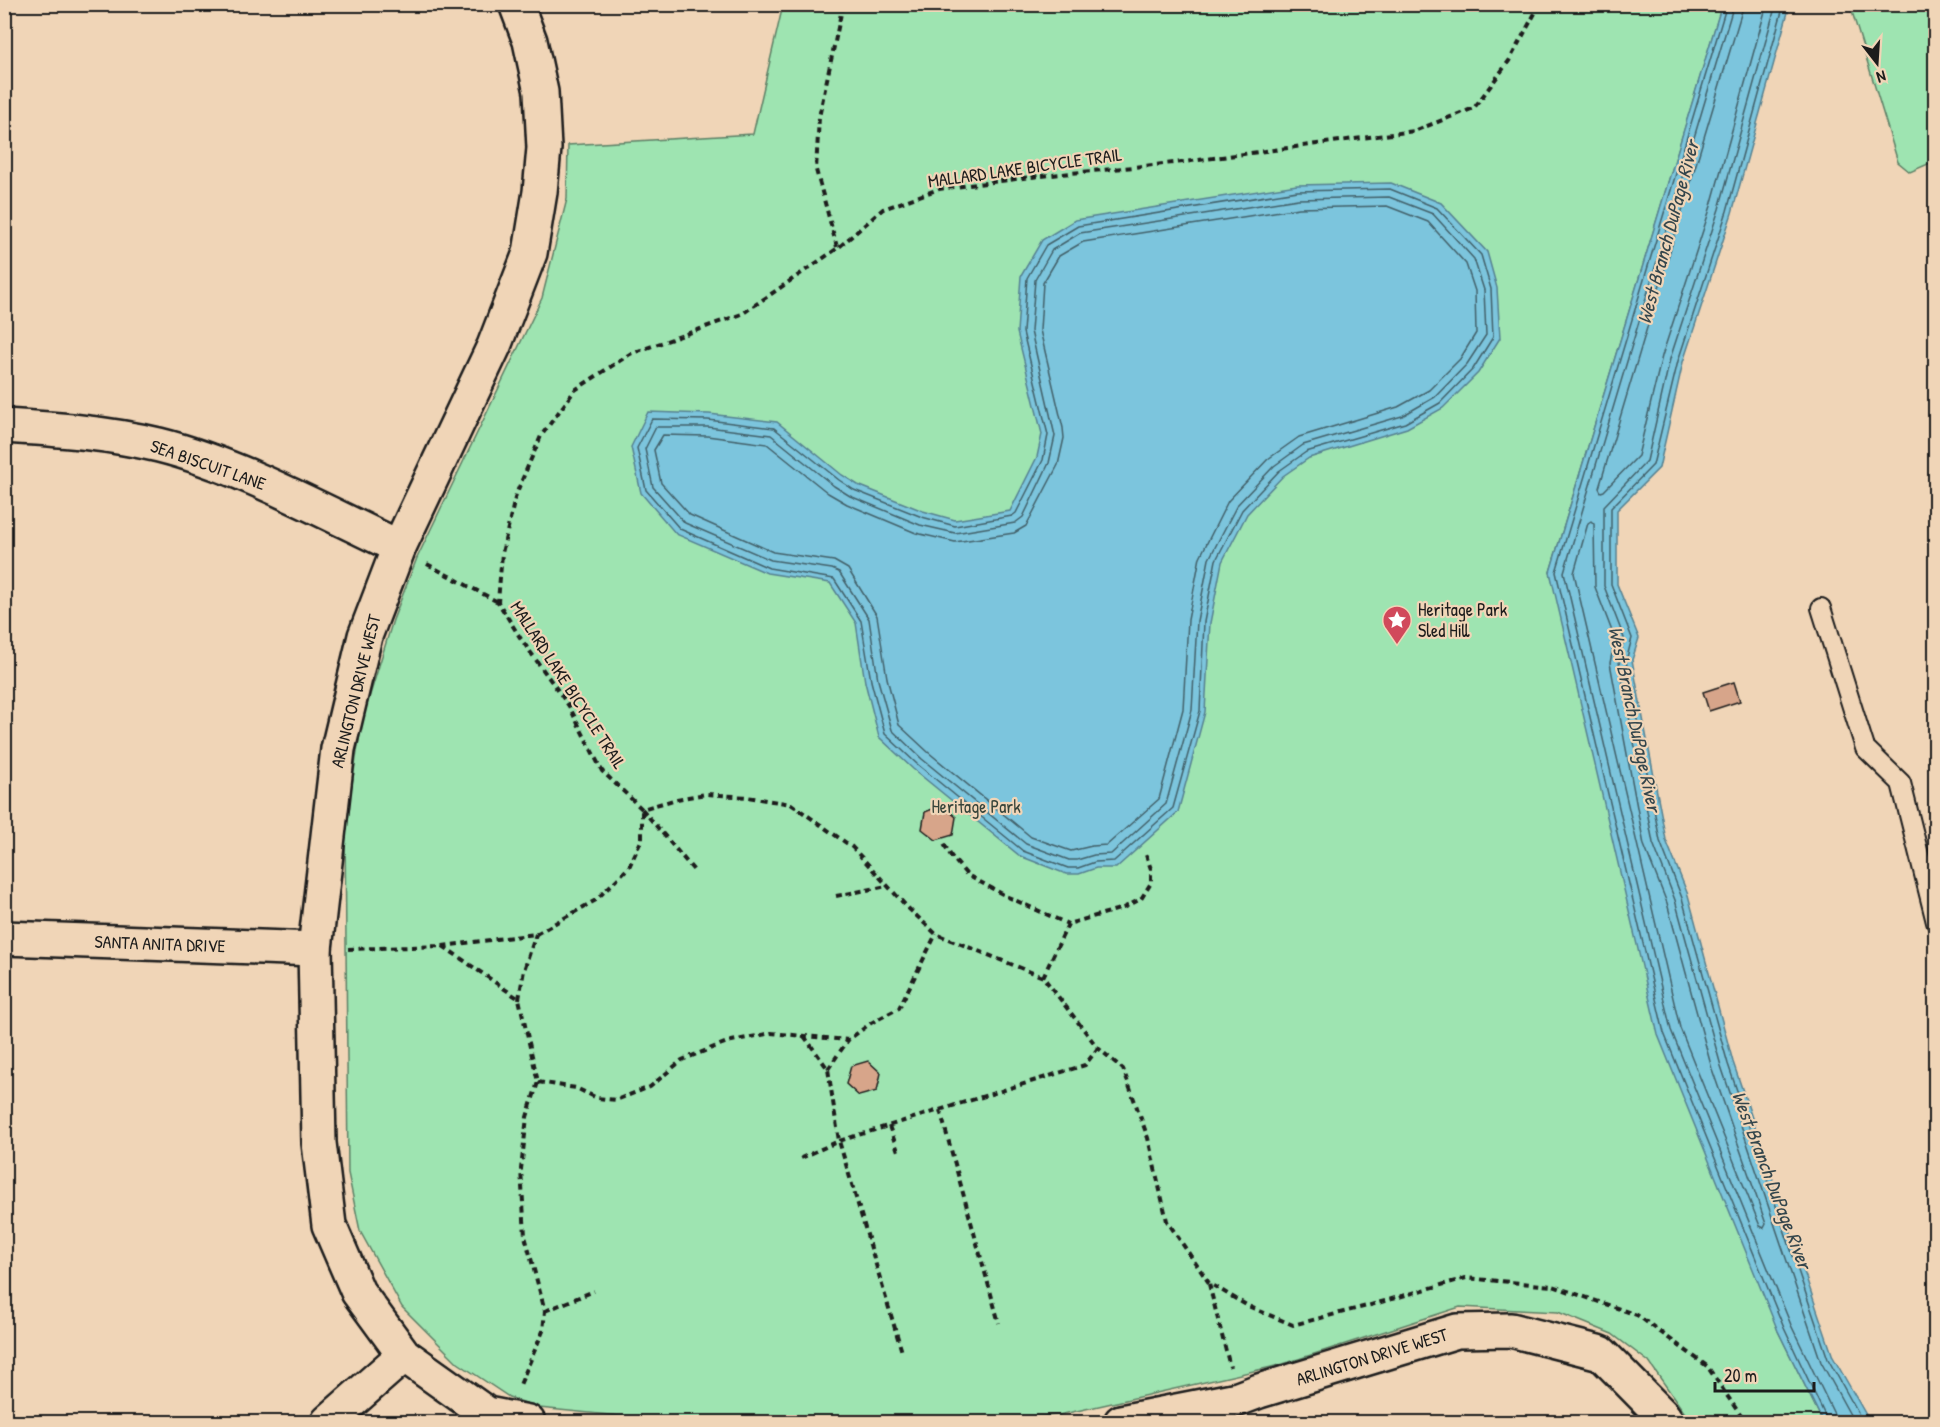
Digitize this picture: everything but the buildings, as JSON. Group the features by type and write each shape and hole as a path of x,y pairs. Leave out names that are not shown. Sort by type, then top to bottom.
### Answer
{"street":[{"name":"ARLINGTON DRIVE WEST","path":"516,4 530,41 541,92 544,148 540,192 530,253 494,346 399,547 365,636 338,749 315,949 320,1143 329,1225 358,1292 404,1355 487,1414 528,1422"},
{"name":"SEA BISCUIT LANE","path":"4,426 70,429 159,445 226,468 293,496 399,547"},
{"name":"SANTA ANITA DRIVE","path":"4,939 315,949"},
{"name":"ARLINGTON DRIVE WEST","path":"1121,1422 1238,1399 1457,1331 1510,1330 1601,1353 1667,1422"},
{"path":"328,1422 404,1355"}],"lane":[{"path":"1821,608 1865,748 1901,783 1935,922"}],"path":[{"path":"838,248 816,170 819,117 843,4"},
{"name":"MALLARD LAKE BICYCLE TRAIL","path":"696,873 642,809 602,771 569,706 521,639 498,602 502,553 516,494 541,436 575,390 630,354 741,314 838,248 883,209 939,189 1031,177 1184,162 1414,131 1474,108 1509,61 1540,4"},
{"path":"399,547 498,602"},
{"path":"315,949 443,946 536,934 596,900 629,867 642,839 642,809 706,794 747,796 791,804 852,847 887,886 936,934 1043,977 1098,1048 1123,1069 1148,1138 1167,1221 1209,1283 1238,1399"},
{"path":"944,844 967,875 1008,897 1068,924 1123,908 1142,899 1151,883 1152,869 1146,855"},
{"path":"836,896 887,886"},
{"path":"1043,977 1068,924"},
{"path":"487,1414 518,1390 543,1331 545,1311 525,1236 521,1169 527,1117 537,1082 519,999 524,970 536,934"},
{"path":"828,1069 848,1040 899,1008 936,934"},
{"path":"443,946 519,999"},
{"path":"537,1082 576,1088 597,1098 623,1101 650,1087 682,1060 726,1042 771,1033 848,1040"},
{"path":"804,1035 828,1069 839,1141 902,1352"},
{"path":"801,1158 839,1141 1085,1065 1098,1048"},
{"path":"940,1110 999,1323"},
{"path":"889,1126 898,1150"},
{"path":"1209,1283 1248,1306 1293,1324 1466,1278 1553,1286 1637,1314 1707,1366 1745,1422"},
{"path":"545,1311 594,1291"}],"green space":[{"name":"Heritage Park","path":"783,5 1722,5 1550,572 1778,1331 1823,1422 1691,1422 1649,1362 1612,1334 1558,1312 1460,1307 1280,1365 1059,1415 931,1422 650,1419 539,1408 509,1397 458,1363 402,1307 360,1231 348,1173 345,828 362,721 393,620 417,558 542,298 567,199 568,145 753,134"},
{"path":"1850,5 1935,5 1935,161 1910,172 1898,162"}],"water":[{"name":"West Branch DuPage River","path":"1722,4 1790,5 1732,213 1683,362 1659,468 1617,510 1617,584 1639,638 1632,660 1666,840 1688,895 1733,1062 1833,1357 1870,1422 1823,1422 1778,1331 1658,1035 1550,572"},
{"path":"1391,183 1441,203 1487,252 1497,288 1500,338 1478,373 1443,408 1407,428 1309,458 1283,476 1247,514 1222,562 1210,623 1205,712 1178,812 1116,868 1096,868 1079,874 1066,874 1020,856 913,769 879,737 865,682 856,623 830,583 767,573 676,534 641,493 631,447 648,412 709,414 777,422 842,475 858,485 923,511 955,520 1010,511 1037,457 1042,434 1017,332 1021,276 1042,240 1075,220 1297,185"}],"place":[{"name":"Heritage Park Sled Hill","path":"1397,646"}]}
